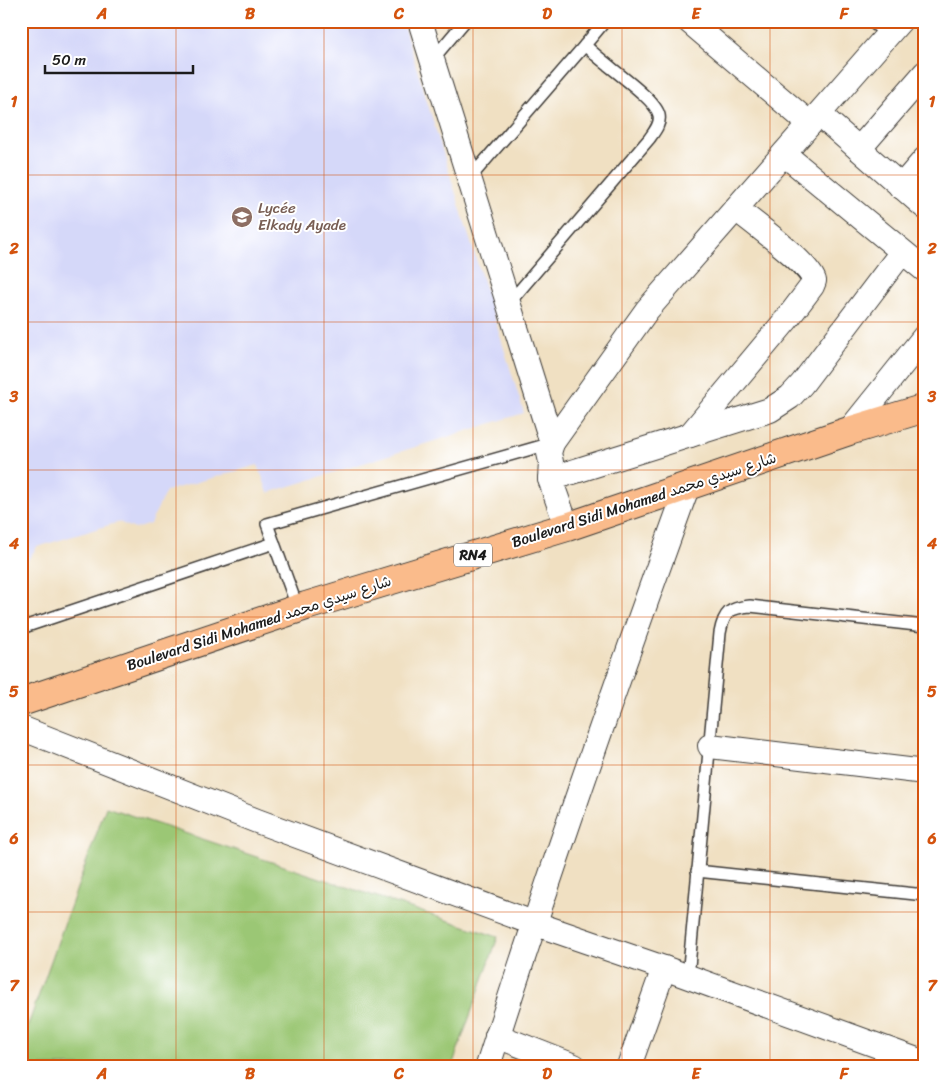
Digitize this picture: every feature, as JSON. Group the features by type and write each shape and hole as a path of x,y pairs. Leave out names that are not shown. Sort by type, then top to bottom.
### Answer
{"main road":[{"name":"Boulevard Sidi Mohamed شارع سيدي محمد","path":"21,702 298,609 567,527 688,485 925,408"}],"street":[{"path":"420,21 552,442"},
{"path":"689,21 814,119 859,149 925,208"},
{"path":"567,527 550,479 551,462 549,453 552,442 647,310 814,119 886,26"},
{"path":"859,149 925,74"},
{"path":"784,154 925,270"},
{"path":"902,187 925,159"},
{"path":"690,435 787,319 814,281 810,272 790,253 736,209"},
{"path":"550,479 770,410 790,396 820,361 902,252"},
{"path":"849,432 925,336"},
{"path":"488,1066 533,923 610,700 688,485"},
{"path":"21,728 266,824 533,923 664,968 925,1063"},
{"path":"710,746 925,772"},
{"path":"629,1066 664,968"},
{"path":"497,1036 574,1066"}],"lane":[{"path":"432,60 465,21"},
{"path":"470,178 605,21"},
{"path":"509,303 649,139 658,123 657,109 647,98 595,56 585,45"},
{"path":"298,609 267,524 552,442"},
{"path":"21,628 274,543"},
{"path":"688,977 720,633 722,620 726,614 737,608 750,606 925,626"},
{"path":"697,871 925,895"}],"shaded area":[{"name":"Lycée Elkady Ayade","path":"21,21 402,21 524,413 268,493 258,465 166,491 150,524 135,529 119,522 37,547 21,568"}],"green space":[{"path":"106,807 498,937 452,1066 21,1066 21,1045"}],"place":[{"name":"Lycée Elkady Ayade","path":"242,217"}]}
